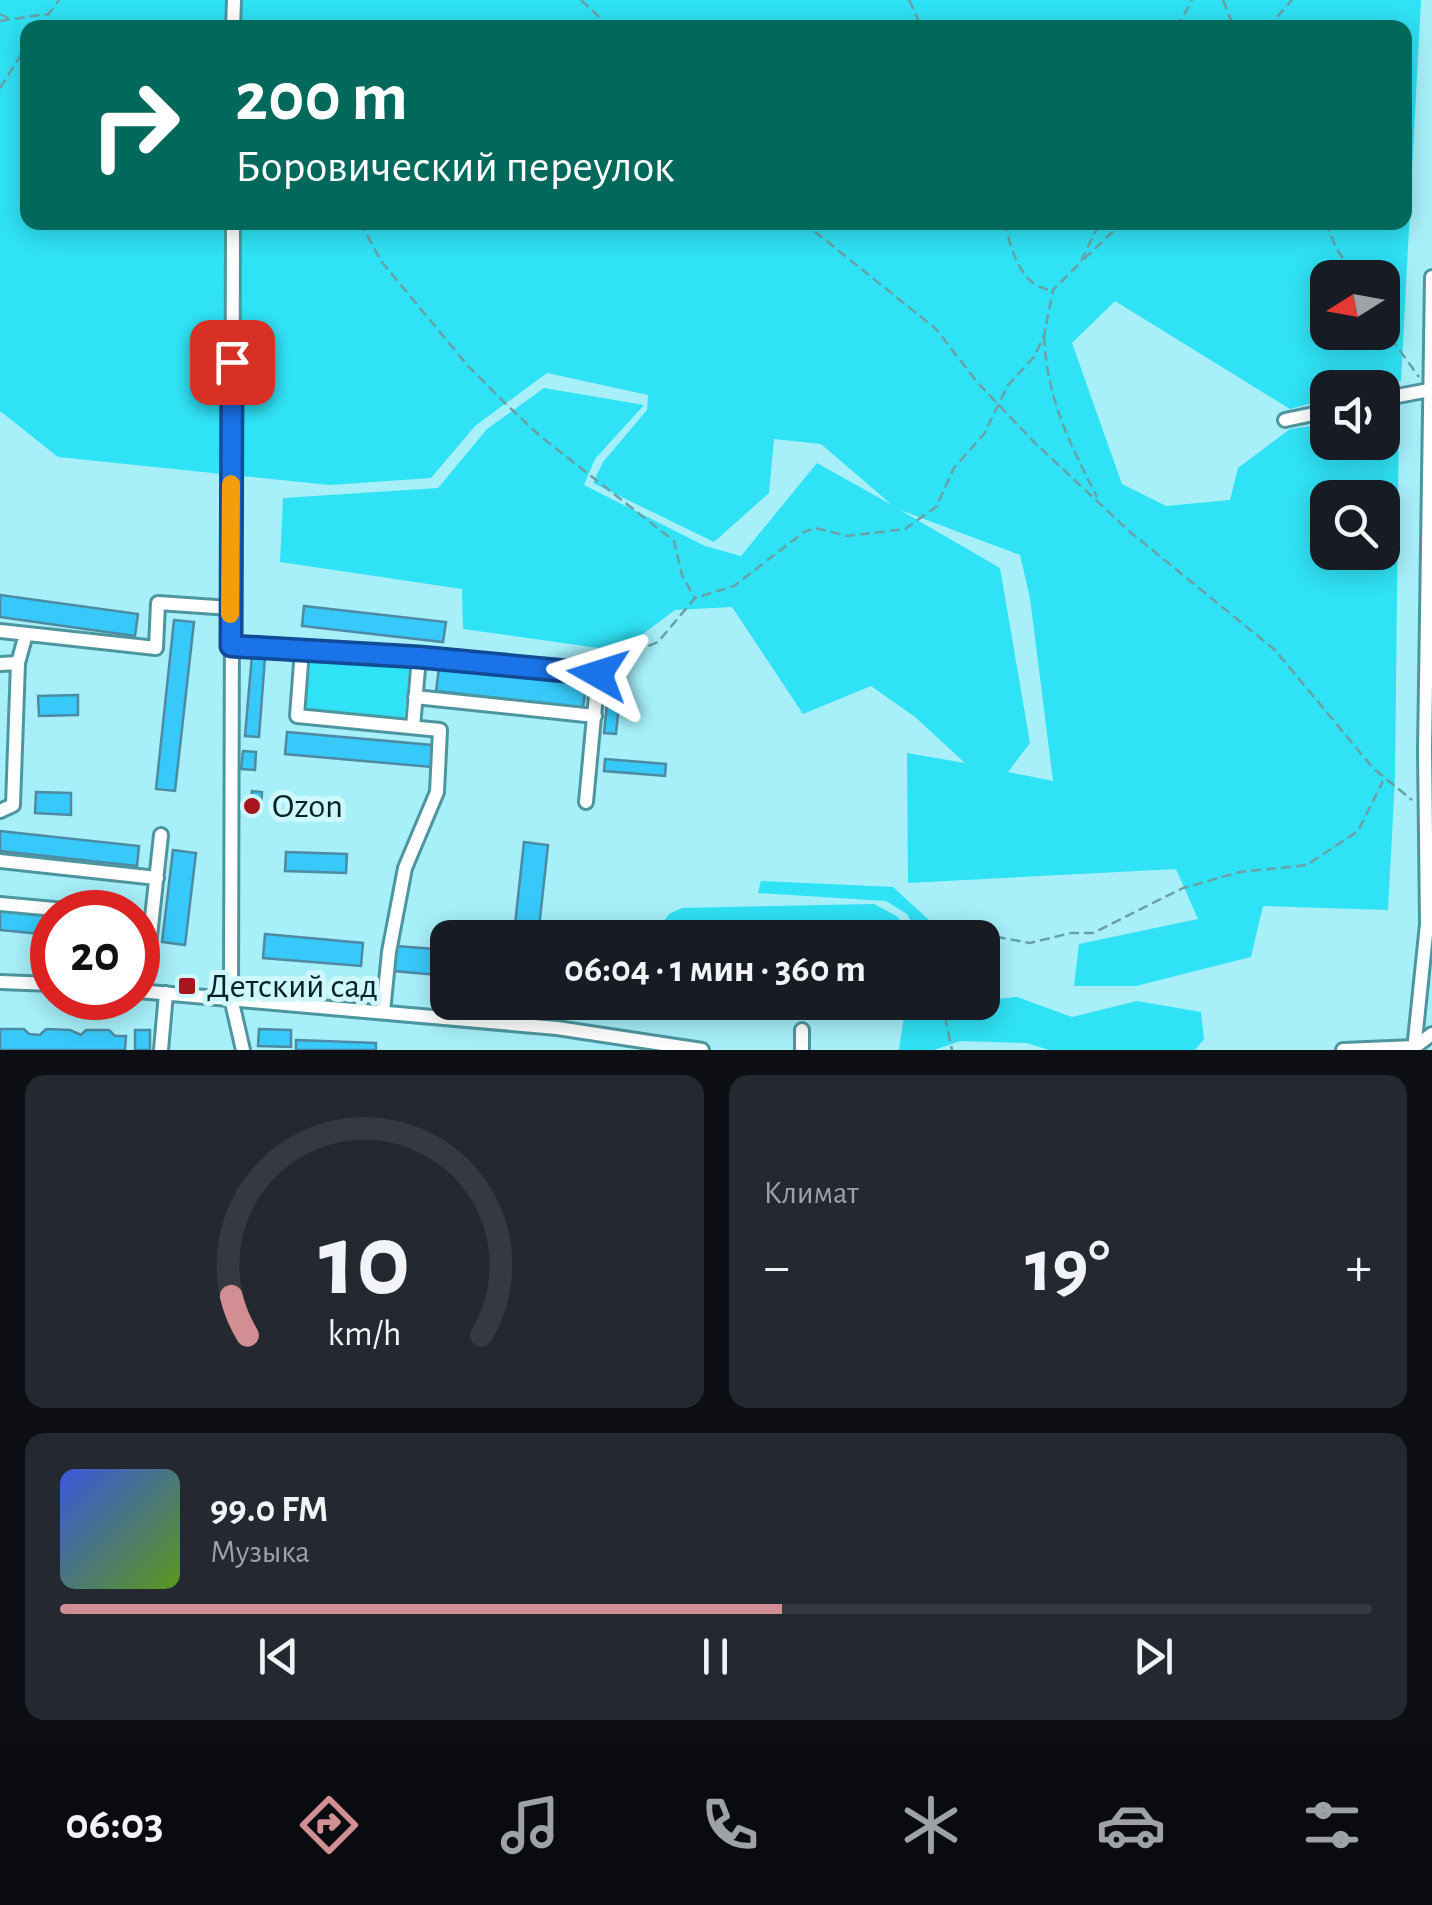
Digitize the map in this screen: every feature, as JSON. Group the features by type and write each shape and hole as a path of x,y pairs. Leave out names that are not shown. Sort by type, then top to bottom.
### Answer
{"street":[{"path":"232,230 231,998 243,1050"},
{"path":"1415,1049 1430,926 1426,810 1432,278"},
{"path":"1400,396 1429,390"},
{"path":"1285,420 1310,415"},
{"path":"0,631 156,648 158,603 230,608"},
{"path":"0,811 13,805 18,663 26,634"},
{"path":"231,646 419,657 598,674 586,802"},
{"path":"302,650 297,716 440,730 433,806 412,845 405,868 389,952 383,1012"},
{"path":"413,728 419,657"},
{"path":"0,664 18,663"},
{"path":"416,697 595,716"},
{"path":"153,890 162,834"},
{"path":"0,861 156,878"},
{"path":"0,904 30,907"},
{"path":"0,982 30,983"},
{"path":"160,993 557,1028 702,1050"},
{"path":"162,1050 166,993"},
{"path":"802,1030 802,1050"},
{"path":"1344,1050 1415,1049 1432,1034"}],"path":[{"path":"43,20 59,0"},
{"path":"580,0 602,20"},
{"path":"1274,20 1292,0"},
{"path":"0,14 9,19"},
{"path":"0,21 47,14"},
{"path":"0,88 20,57"},
{"path":"364,230 381,261 468,366 552,445 674,542 682,574 695,598"},
{"path":"813,230 936,330 998,405 1130,531 1275,650 1384,780 1426,810"},
{"path":"1007,230 1023,274 1042,289 1054,290"},
{"path":"1080,264 1096,230"},
{"path":"598,674 608,662 658,642 695,598 734,586 804,532 814,528 847,536 906,529 936,507 954,468 984,434 1008,385 1034,357 1044,336 1054,290 1115,230"},
{"path":"1329,230 1344,260"},
{"path":"1044,336 1051,390 1067,438 1098,498"},
{"path":"1400,350 1429,390"},
{"path":"1000,938 1030,943 1071,933 1093,933 1183,888 1240,872 1307,865 1358,831 1384,780"},
{"path":"946,1020 952,1050"}],"shaded area":[{"path":"0,0 1421,0 1412,171 1412,20 20,20 20,230 1409,230 1401,381 1400,370 1310,370 1310,404 1290,409 1115,301 1072,343 1122,484 1166,506 1230,500 1238,468 1290,429 1310,426 1310,460 1398,460 1398,480 1310,480 1310,570 1397,570 1395,778 1388,910 1263,906 1251,957 1136,986 1074,986 1079,944 1198,919 1176,869 908,883 907,753 965,763 915,717 871,686 803,714 732,607 675,610 620,651 463,629 462,589 280,562 283,498 438,488 487,429 544,388 644,405 595,459 584,485 705,546 741,556 817,463 892,505 821,444 774,439 769,493 714,542 593,483 603,462 647,410 648,395 547,373 475,426 431,478 330,485 58,457 0,411","holes":["900,510 1020,555 1030,598 1053,781 1008,772 1030,743 1000,568"]},
{"path":"306,655 410,660 404,720 303,709"},
{"path":"761,881 893,887 929,920 910,920 886,901 758,893"},
{"path":"874,904 900,920 664,920 682,908"},
{"path":"1017,997 1072,1017 1137,1001 1201,1012 1204,1039 1195,1050 1049,1050 1027,1043 960,1041 934,1050 899,1050 904,1020 1000,1020 1000,999"}],"building":[{"path":"0,595 138,614 135,636 0,617"},
{"path":"304,606 446,622 443,642 302,626"},
{"path":"174,620 194,622 175,791 156,789"},
{"path":"252,655 265,657 259,737 245,736"},
{"path":"439,668 586,685 583,708 436,691"},
{"path":"610,674 622,675 616,734 604,733"},
{"path":"78,695 78,715 39,716 38,696"},
{"path":"287,732 432,745 431,767 285,754"},
{"path":"243,751 256,752 255,770 241,769"},
{"path":"605,759 666,764 665,776 604,771"},
{"path":"252,791 262,792 261,810 250,809"},
{"path":"36,792 71,793 71,815 35,813"},
{"path":"0,831 139,846 137,866 0,851"},
{"path":"524,842 548,845 540,920 516,920"},
{"path":"173,850 196,853 185,945 162,942"},
{"path":"286,852 347,854 346,873 285,871"},
{"path":"0,911 30,914 30,933 0,930"},
{"path":"265,934 363,943 361,966 263,958"},
{"path":"396,946 430,949 430,974 394,971"},
{"path":"0,1029 24,1029 40,1035 46,1029 70,1030 81,1035 86,1030 109,1030 115,1036 126,1036 125,1050 0,1050"},
{"path":"259,1029 291,1030 291,1047 258,1046"},
{"path":"135,1030 150,1030 150,1050 135,1050"},
{"path":"296,1040 376,1043 376,1050 296,1050"}],"slow traffic":[{"path":"230,614 231,484"}],"place":[{"name":"Ozon","path":"252,806"},
{"name":"Детский сад","path":"187,986"}],"route":[{"path":"232,362 231,646 419,657 598,674"}]}
